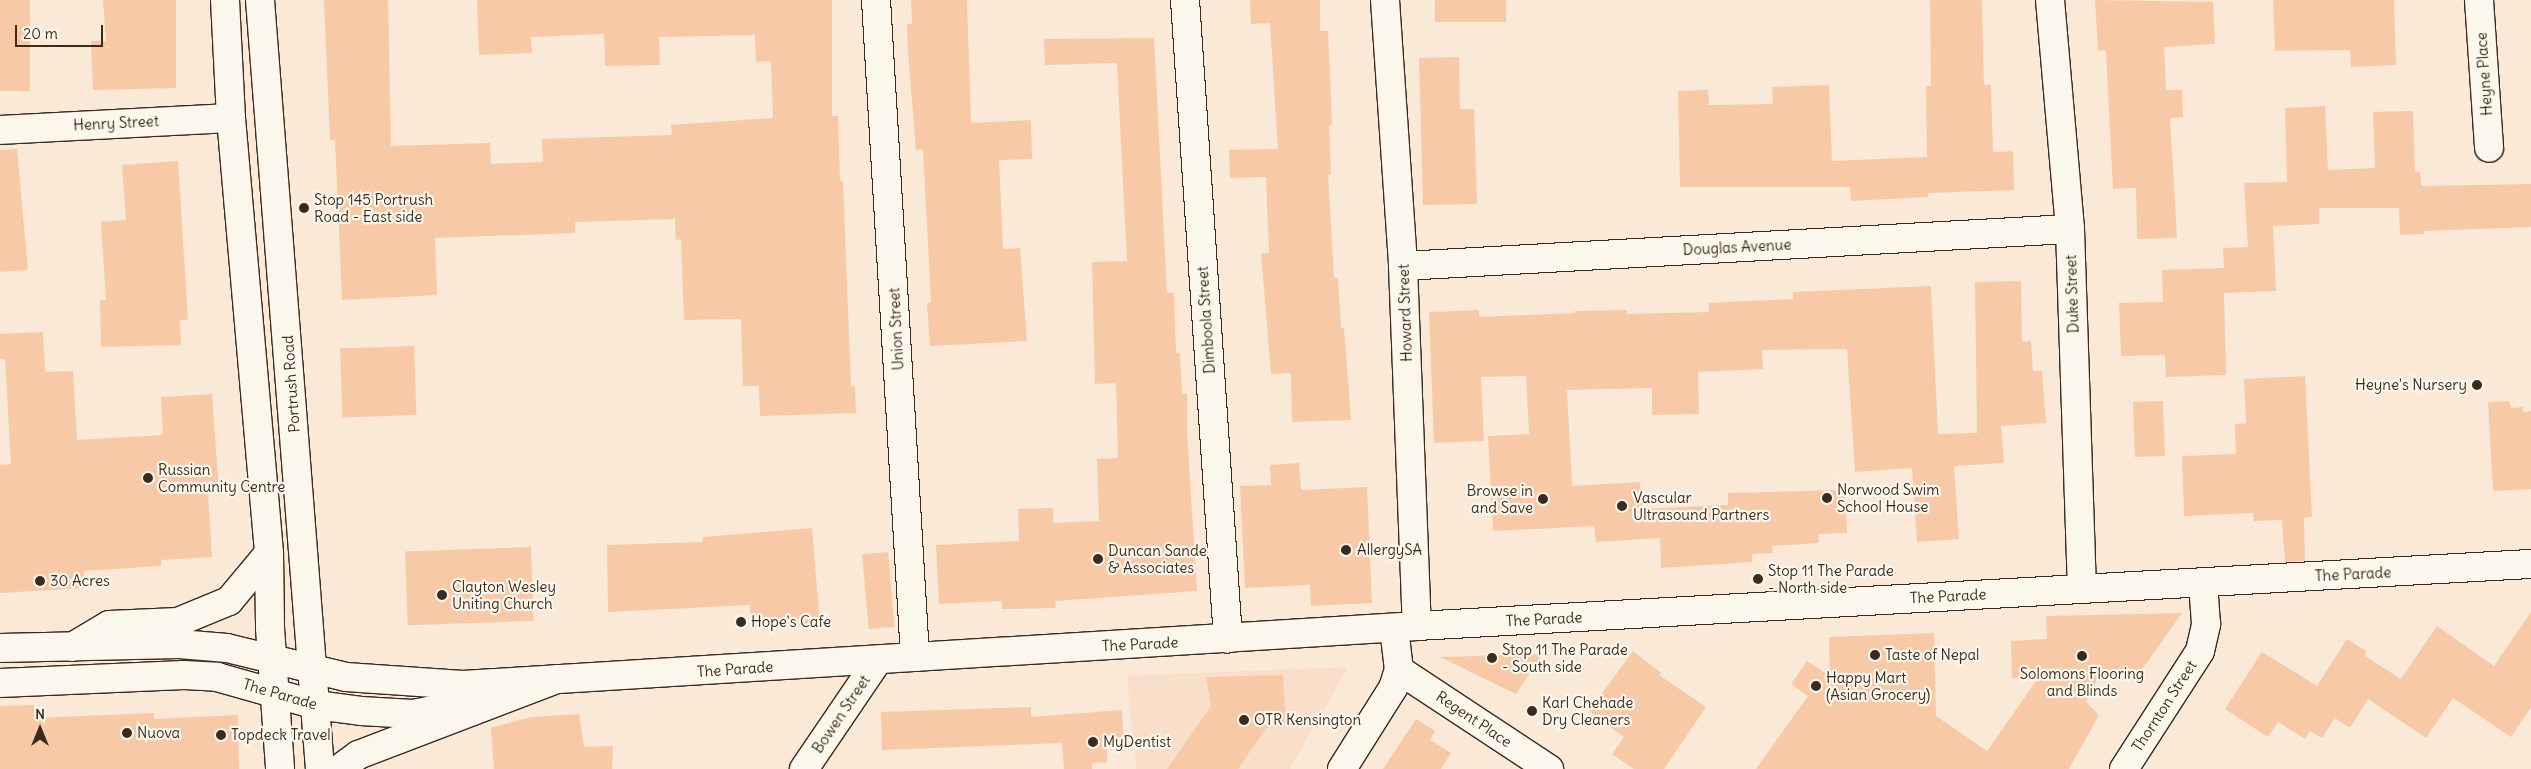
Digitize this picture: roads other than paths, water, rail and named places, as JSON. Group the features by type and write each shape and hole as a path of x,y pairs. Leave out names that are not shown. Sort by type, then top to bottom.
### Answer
{"main road":[{"path":"224,0 231,118 268,554 280,769"},
{"name":"Portrush Road","path":"260,0 320,769"},
{"name":"Union Street","path":"876,0 916,657"},
{"name":"Dimboola Street","path":"1185,0 1228,639"},
{"name":"Howard Street","path":"1385,0 1403,266 1406,627 1399,670"},
{"name":"Duke Street","path":"2050,0 2070,229 2082,588"},
{"name":"Heyne Place","path":"2479,0 2490,148"},
{"name":"Henry Street","path":"0,130 231,118"},
{"name":"Douglas Avenue","path":"1403,266 2070,229"},
{"path":"72,646 109,625 178,622 229,601 268,554"},
{"name":"The Parade","path":"0,648 179,644 227,648 273,661 356,678 444,684 557,680 1406,627 2531,564"},
{"name":"Thornton Street","path":"2124,769 2200,651 2206,624 2203,582"},
{"name":"Bowen Street","path":"804,769 878,660"},
{"path":"1342,769 1393,688 1399,670"},
{"name":"Regent Place","path":"1399,670 1549,769"},
{"name":"The Parade","path":"0,683 184,675 217,676 276,695 316,705 413,714 456,707 557,680"},
{"path":"339,769 358,754 557,680"}],"place":[{"name":"Stop 145 Portrush Road - East side","path":"304,208"},
{"name":"Heyne's Nursery","path":"2477,385"},
{"name":"Russian Community Centre","path":"148,478"},
{"name":"Norwood Swim School House","path":"1827,498"},
{"name":"Browse in and Save","path":"1543,499"},
{"name":"Vascular Ultrasound Partners","path":"1622,506"},
{"name":"AllergySA","path":"1346,550"},
{"name":"Duncan Sande & Associates","path":"1098,559"},
{"name":"Stop 11 The Parade - North side","path":"1758,579"},
{"name":"30 Acres","path":"40,581"},
{"name":"Clayton Wesley Uniting Church","path":"442,595"},
{"name":"Hope's Cafe","path":"741,622"},
{"name":"Taste of Nepal","path":"1875,655"},
{"name":"Solomons Flooring and Blinds","path":"2082,656"},
{"name":"Stop 11 The Parade - South side","path":"1492,658"},
{"name":"Happy Mart (Asian Grocery)","path":"1816,686"},
{"name":"Karl Chehade Dry Cleaners","path":"1532,711"},
{"name":"OTR Kensington","path":"1244,720"},
{"name":"Nuova","path":"127,733"},
{"name":"Topdeck Travel","path":"221,735"},
{"name":"MyDentist","path":"1093,742"}]}
